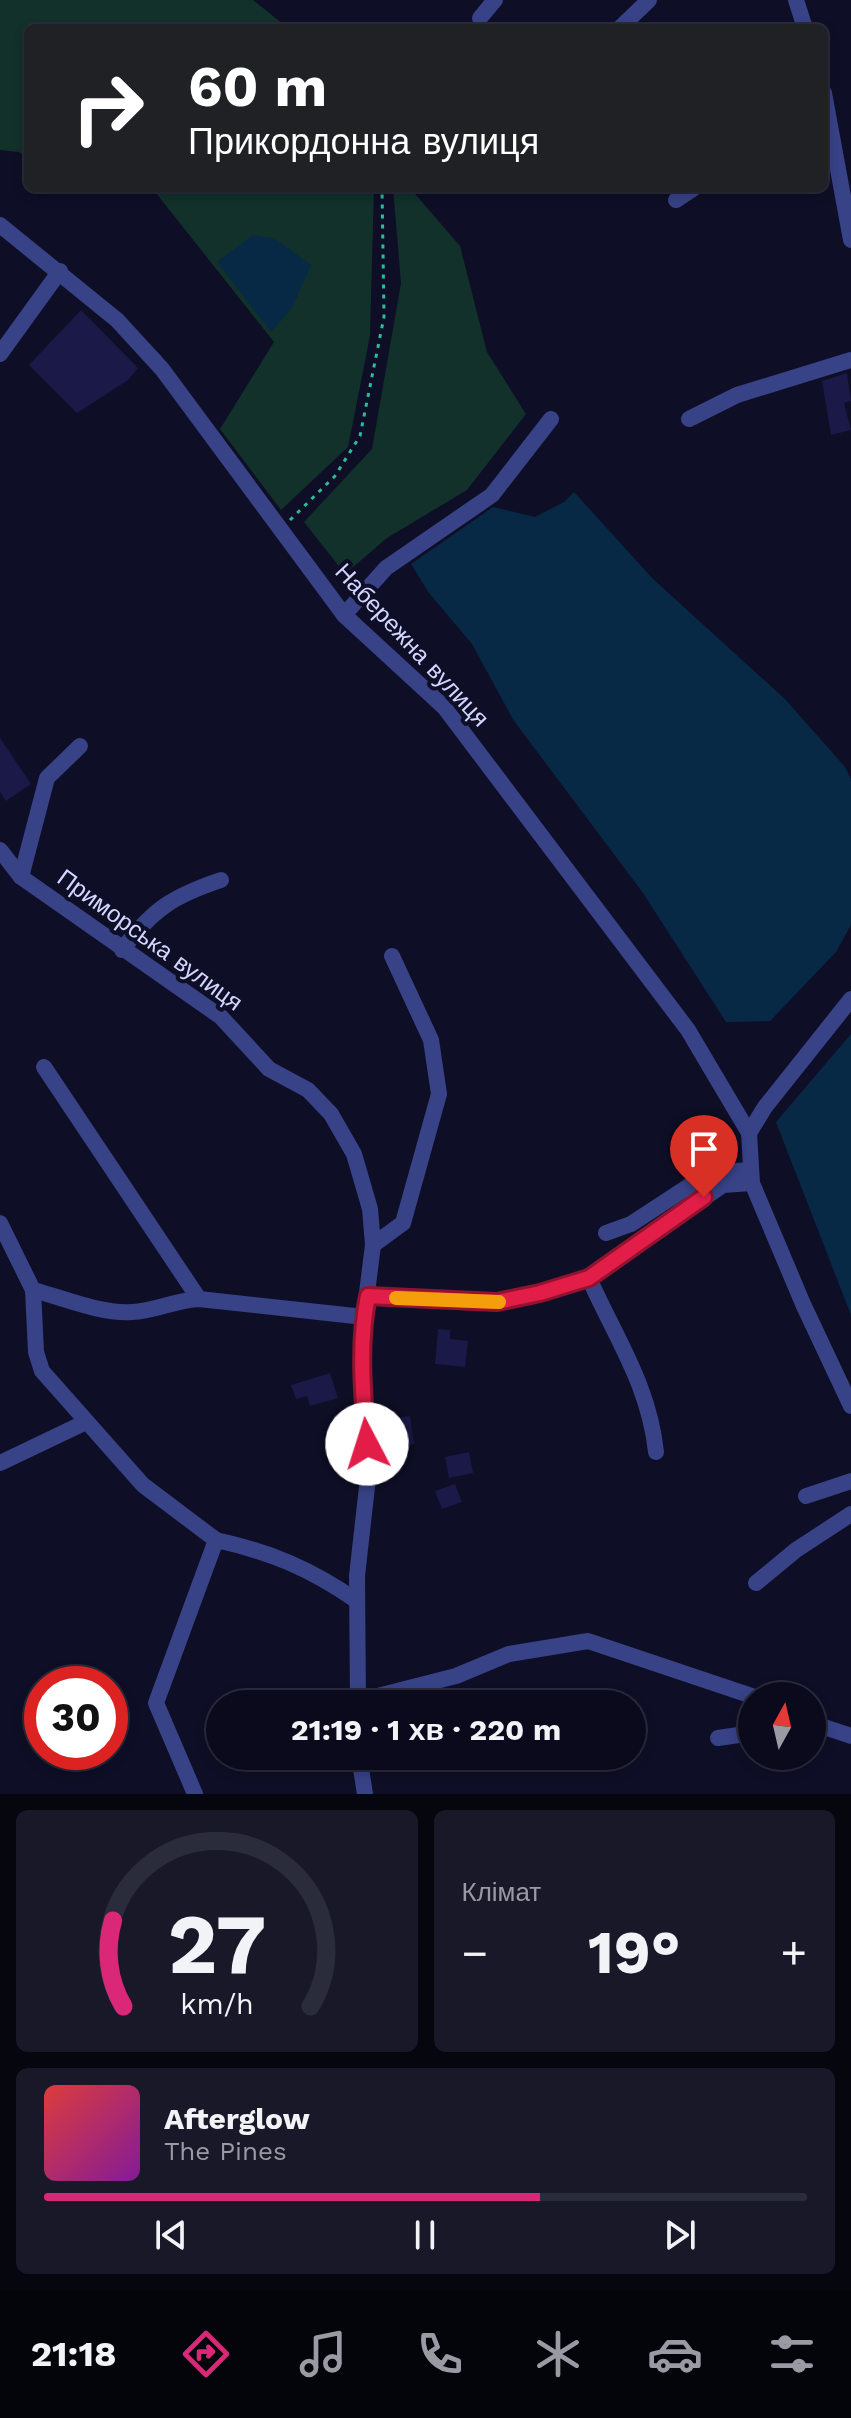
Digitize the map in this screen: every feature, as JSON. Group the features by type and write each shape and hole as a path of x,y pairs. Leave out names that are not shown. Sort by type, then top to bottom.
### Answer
{"street":[{"path":"480,18 495,0"},
{"path":"624,24 649,0"},
{"path":"796,0 804,24"},
{"path":"828,118 851,240"},
{"path":"676,200 688,192"},
{"name":"Набережна вулиця","path":"0,225 117,320 162,369 344,615 444,707 688,1030 749,1133"},
{"path":"0,354 60,271"},
{"path":"689,419 737,395 851,360"},
{"path":"344,615 386,568 492,495 551,419"},
{"path":"21,877 47,778 80,746"},
{"name":"Приморська вулиця","path":"0,850 21,877 221,1017 269,1069 308,1090 331,1114 354,1154 370,1209 373,1245 364,1317 362,1394 369,1469 357,1601 358,1690"},
{"path":"122,950 161,906 183,893 221,880"},
{"path":"373,1245 403,1223 439,1094 431,1040 392,956"},
{"path":"851,999 749,1133 751,1176 797,1292 851,1406"},
{"path":"44,1067 199,1299"},
{"path":"606,1233 631,1224 709,1173 751,1176"},
{"path":"368,1296 497,1302 589,1278 723,1185 751,1176"},
{"path":"0,1223 6,1254 33,1290 38,1363 143,1485 216,1540 255,1549 314,1572 357,1601"},
{"path":"589,1278 621,1350 640,1379 652,1416 656,1452"},
{"path":"33,1290 115,1312 134,1312 174,1301 199,1299 364,1317"},
{"path":"0,1463 86,1422"},
{"path":"806,1496 851,1481"},
{"path":"756,1583 796,1550 851,1514"},
{"path":"195,1794 156,1703 216,1540"},
{"path":"405,1690 456,1676 509,1654 588,1641 738,1691"},
{"path":"826,1727 851,1736"},
{"path":"718,1738 738,1735"},
{"path":"364,1770 365,1794"}],"path":[{"path":"279,531 335,476 360,436 384,317 382,192"}],"green space":[{"path":"0,0 253,0 283,24 24,24 24,155 0,150"},
{"path":"155,192 374,192 370,336 348,447 281,510 220,429 274,342"},
{"path":"393,192 413,192 460,246 487,352 526,414 467,490 387,538 345,574 304,522 372,449 401,283"}],"water":[{"path":"253,235 274,238 311,265 292,308 271,332 217,262"},
{"path":"574,492 653,579 785,699 845,767 851,779 851,925 836,952 770,1021 726,1022 643,893 514,721 472,644 429,593 411,564 493,507 535,517 564,502"},
{"path":"851,1034 851,1315 776,1122"}],"building":[{"path":"81,310 138,368 128,380 77,413 29,365"},
{"path":"847,373 851,401 844,403 851,430 831,435 822,381"},
{"path":"0,738 31,784 6,801 0,792"},
{"path":"438,1329 450,1330 450,1339 468,1341 465,1367 435,1364"},
{"path":"330,1373 338,1398 310,1406 307,1396 296,1399 291,1385"},
{"path":"410,1416 414,1444 382,1448 378,1420"},
{"path":"469,1452 473,1473 449,1478 445,1457"},
{"path":"455,1484 462,1502 442,1509 435,1491"}],"slow traffic":[{"path":"396,1298 499,1302"}],"route":[{"path":"367,1444 362,1394 364,1317 368,1296 497,1302 540,1293 589,1278 704,1197"}]}
